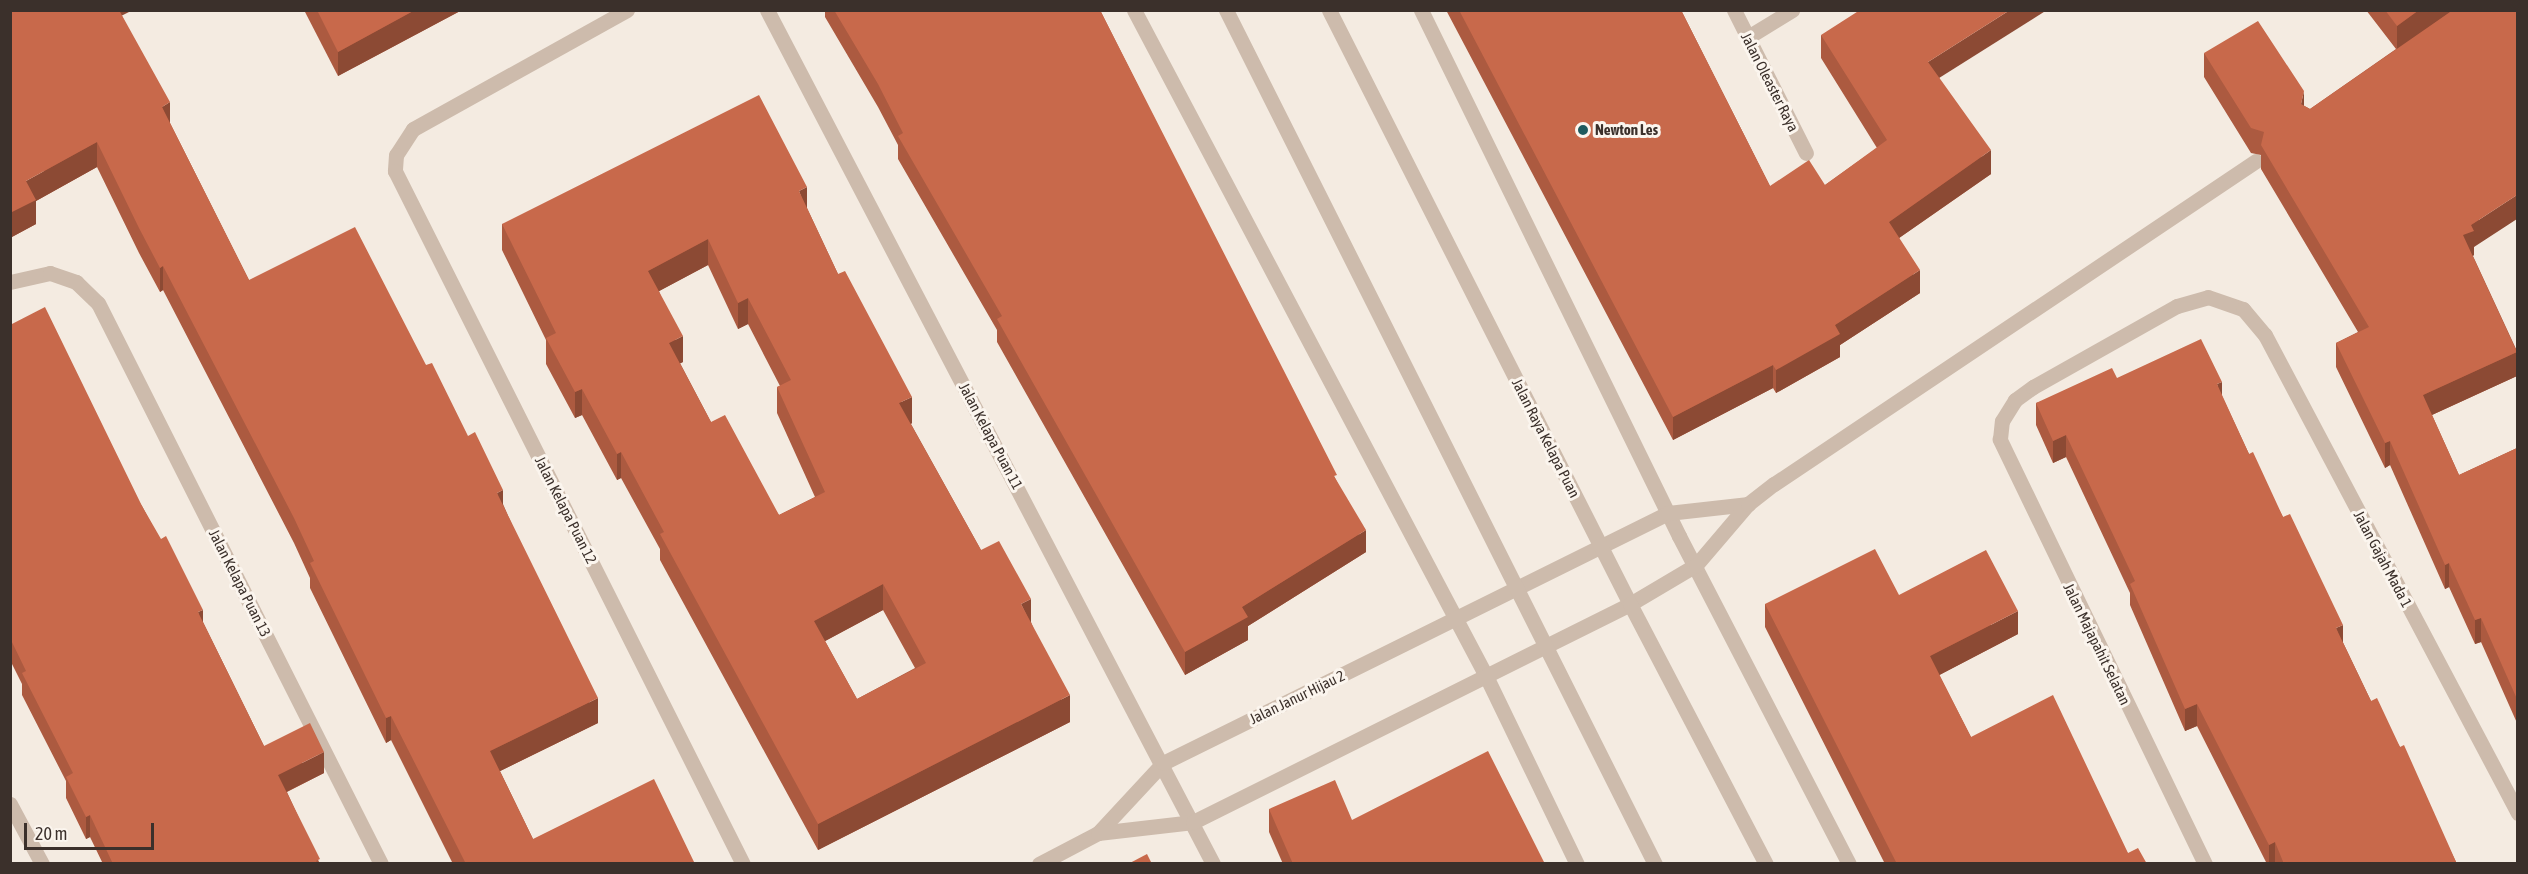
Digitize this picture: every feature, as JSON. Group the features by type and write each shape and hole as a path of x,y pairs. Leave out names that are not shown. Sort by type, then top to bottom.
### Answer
{"street":[{"name":"Jalan Kelapa Puan 12","path":"627,10 413,129 396,155 395,171 743,864"},
{"name":"Jalan Kelapa Puan 11","path":"767,10 1163,764 1213,864"},
{"path":"1134,10 1454,620 1486,676 1577,864"},
{"path":"1226,10 1655,864"},
{"name":"Jalan Raya Kelapa Puan","path":"1329,10 1630,604 1766,864"},
{"path":"1421,10 1668,513 1849,864"},
{"name":"Jalan Oleaster Raya","path":"1734,10 1806,153"},
{"path":"1748,37 1792,10"},
{"path":"1748,504 2256,161"},
{"name":"Jalan Kelapa Puan 13","path":"10,282 50,273 76,282 98,303 381,864"},
{"name":"Jalan Gajah Mada 1","path":"2002,421 2015,400 2033,387 2178,306 2208,297 2243,309 2265,335 2517,813"},
{"name":"Jalan Majapahit Selatan","path":"2002,421 2000,439 2007,461 2205,864"},
{"name":"Jalan Janur Hijau 2","path":"1098,833 1193,822 1630,604 1696,565 1748,504"},
{"name":"Jalan Janur Hijau 2","path":"1039,864 1098,833 1163,764 1668,513 1748,504"},
{"path":"10,804 42,864"}],"building":[{"path":"10,10 119,10 170,102 162,107 249,280 355,227 426,365 432,363 468,436 475,432 503,490 497,493 598,698 490,751 533,839 654,779 695,864 466,864 391,716 386,718 310,563 314,561 294,518 163,266 160,268 139,228 97,142 26,181 36,200 10,213"},
{"path":"317,10 415,10 338,52"},
{"path":"834,10 1100,10 1337,475 1334,476 1366,530 1242,607 1248,617 1185,652 997,319 1002,316 898,136 903,133 878,84"},
{"path":"1459,10 1681,10 1770,186 1809,160 1825,185 1887,140 1821,35 1860,10 2010,10 1928,62 1991,150 1889,222 1920,270 1835,325 1840,334 1776,370 1773,365 1673,417"},
{"path":"2385,10 2419,10 2397,26"},
{"path":"2453,10 2517,10 2517,195 2471,225 2474,231 2463,235 2517,352 2423,395 2459,475 2517,448 2517,699 2481,618 2475,620 2449,563 2445,565 2390,441 2385,443 2336,343 2369,327 2261,145 2264,132 2251,128 2204,53 2258,21 2304,91 2301,104 2310,109"},
{"path":"759,95 807,187 799,191 838,274 845,271 912,397 899,403 981,550 999,541 1031,599 1021,604 1070,695 818,824 660,534 664,532 621,452 617,454 582,389 575,392 546,338 556,333 502,224","holes":["708,239 738,303 748,298 791,380 777,387 825,492 779,515 725,415 711,422 669,343 683,336 648,271","883,584 926,663 857,699 814,621"]},
{"path":"45,307 142,506 161,539 166,536 203,610 198,612 264,746 310,723 324,752 278,775 320,859 316,861 318,864 113,864 90,815 86,817 66,777 73,773 22,673 26,671 10,638 10,325"},
{"path":"2201,339 2222,382 2217,384 2249,454 2253,452 2283,517 2290,514 2343,625 2336,628 2371,701 2377,698 2400,747 2404,745 2457,864 2284,864 2275,842 2269,845 2197,704 2185,709 2130,584 2135,581 2066,435 2053,441 2036,403 2112,368 2117,378"},
{"path":"1875,549 1899,595 1986,550 2018,611 1930,656 1971,737 2053,695 2128,853 2138,848 2147,864 1897,864 1765,604"},
{"path":"1488,751 1545,864 1293,864 1269,809 1335,780 1352,820"},
{"path":"1147,854 1152,864 1128,864"}],"place":[{"name":"Newton Les","path":"1583,130"}]}
